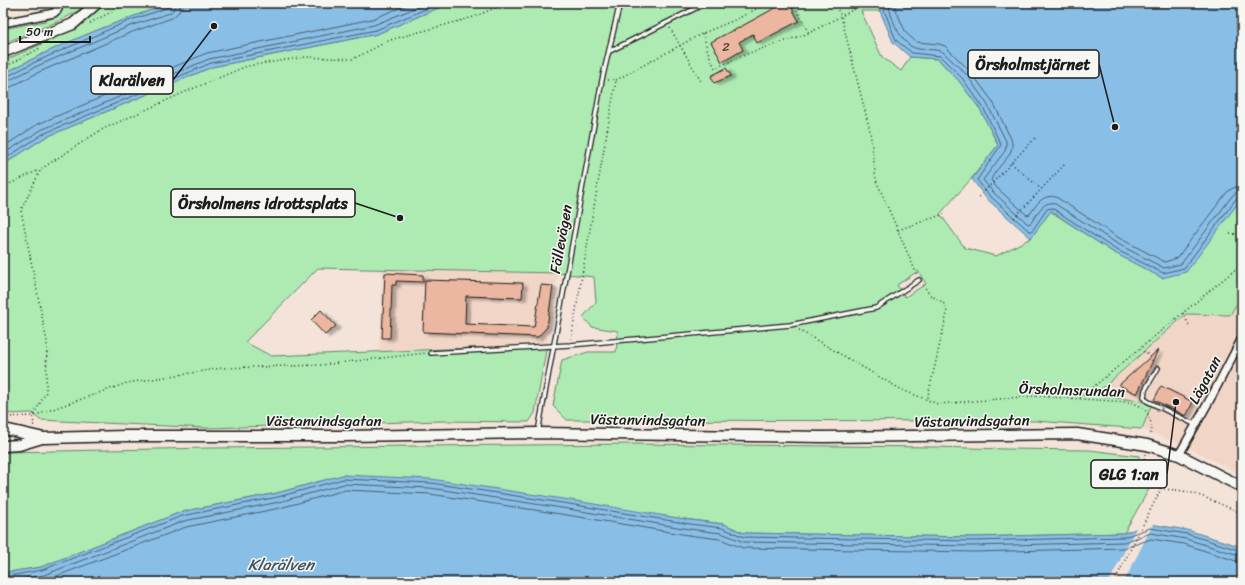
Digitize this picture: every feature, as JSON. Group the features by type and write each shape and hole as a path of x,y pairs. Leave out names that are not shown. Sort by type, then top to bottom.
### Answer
{"street":[{"path":"3,52 73,24 97,3"},
{"path":"3,23 54,13 58,6"},
{"name":"Lägatan","path":"1179,455 1242,338"},
{"name":"Västanvindsgatan","path":"3,431 10,430 44,438"},
{"name":"Västanvindsgatan","path":"3,446 19,445 44,438 126,436 347,436 538,433 823,437 1077,434 1147,444 1179,455 1242,487"}],"lane":[{"name":"Fällevägen","path":"538,433 602,80 620,3"},
{"path":"610,51 706,3"},
{"path":"431,353 570,345 790,325 876,308 920,280"},
{"path":"1158,368 1145,390 1144,396 1147,401 1196,425"}],"path":[{"path":"58,6 70,6 76,3"},
{"path":"105,3 119,8 144,3"},
{"path":"3,187 41,169 101,130 247,66 305,57 353,59 390,40 474,16 506,3"},
{"path":"602,80 616,80 703,33 735,20 768,3"},
{"path":"793,3 809,33"},
{"path":"834,3 841,16 870,131 876,180 920,280 931,296 941,300 946,307 947,313 927,400"},
{"path":"703,33 708,52 715,68 752,52 809,33 866,3"},
{"path":"667,23 702,84"},
{"path":"570,345 616,80"},
{"path":"979,197 1036,137"},
{"path":"1014,218 1066,163"},
{"path":"1011,164 1041,189"},
{"path":"33,416 46,392 47,342 21,210 41,169"},
{"path":"898,230 948,213"},
{"path":"1230,234 1242,234"},
{"path":"1080,398 1140,350 1242,264"},
{"path":"1183,314 1189,325"},
{"name":"Örsholmsrundan","path":"790,325 902,390 938,404 1035,396 1080,398 1138,404 1148,412 1152,430 1147,444 1142,472 1145,479 1152,485 1161,489 1176,490 1200,495 1242,513"},
{"path":"1140,350 1147,354 1158,368"},
{"path":"3,417 33,416 127,383 215,369 320,365 431,353"},
{"path":"1114,582 1161,489"}],"shaded area":[{"path":"383,269 558,273 547,345 379,352"},
{"path":"1242,295 1242,475 1185,446 1142,429 1151,406 1141,401 1095,396 1186,314 1230,315"}],"green space":[{"path":"61,3 89,3 69,16 3,44 3,29 45,21 61,14"},
{"path":"103,3 172,3 86,35 44,53 3,74 3,61 69,30 93,13"},
{"path":"450,3 880,3 880,11 861,11 882,57 901,71 910,57 938,59 959,81 980,109 998,145 971,179 940,214 965,248 996,256 1031,238 1050,211 1111,251 1163,278 1239,202 1242,201 1242,295 1230,315 1186,314 1095,395 1141,401 1151,406 1142,429 1036,421 567,420 553,406 562,360 588,352 616,352 618,331 592,327 583,317 596,302 594,277 558,273 318,268 245,342 271,356 547,345 535,413 529,422 442,421 207,428 40,420 32,413 3,414 3,165 44,138 212,67 377,34","holes":["918,271 926,284 905,297 897,285"]},
{"path":"629,444 1089,450 1139,456 1139,476 1149,489 1124,533 974,537 744,533 723,524 343,475 277,493 181,512 41,567 3,573 3,452 210,448"}],"water":[{"path":"172,3 450,3 377,34 212,67 44,138 3,165 3,74 44,53 86,35"},
{"path":"880,3 1242,3 1242,201 1239,202 1186,272 1162,278 1111,251 1051,211 1031,238 986,198 972,179 998,145 980,109 959,81 938,59 910,57 893,42 880,11"},
{"path":"343,475 431,479 690,520 724,524 744,533 974,537 1124,533 1150,524 1187,530 1242,547 1242,582 3,582 3,573 41,567 181,512 277,493"}],"pier":[{"path":"1154,522 1124,582 1109,582 1137,526"}],"building":[{"path":"784,3 789,3 799,21 757,43 753,34 739,42 743,50 722,62 711,42"},
{"path":"726,68 731,76 714,83 711,76"},
{"path":"385,273 423,275 423,282 396,281 396,285 392,285 390,338 382,338"},
{"path":"425,280 523,283 522,298 466,296 465,324 534,327 541,285 553,286 547,327 538,337 423,332"},
{"path":"321,310 336,326 325,335 311,320"},
{"path":"1158,350 1137,394 1119,385"},
{"path":"1161,386 1193,402 1186,416 1154,400"}],"place":[{"name":"Klarälven","path":"214,26"},
{"name":"Örsholmstjärnet","path":"1115,127"},
{"name":"Örsholmens idrottsplats","path":"400,218"},
{"name":"GLG 1:an","path":"1176,402"}]}
